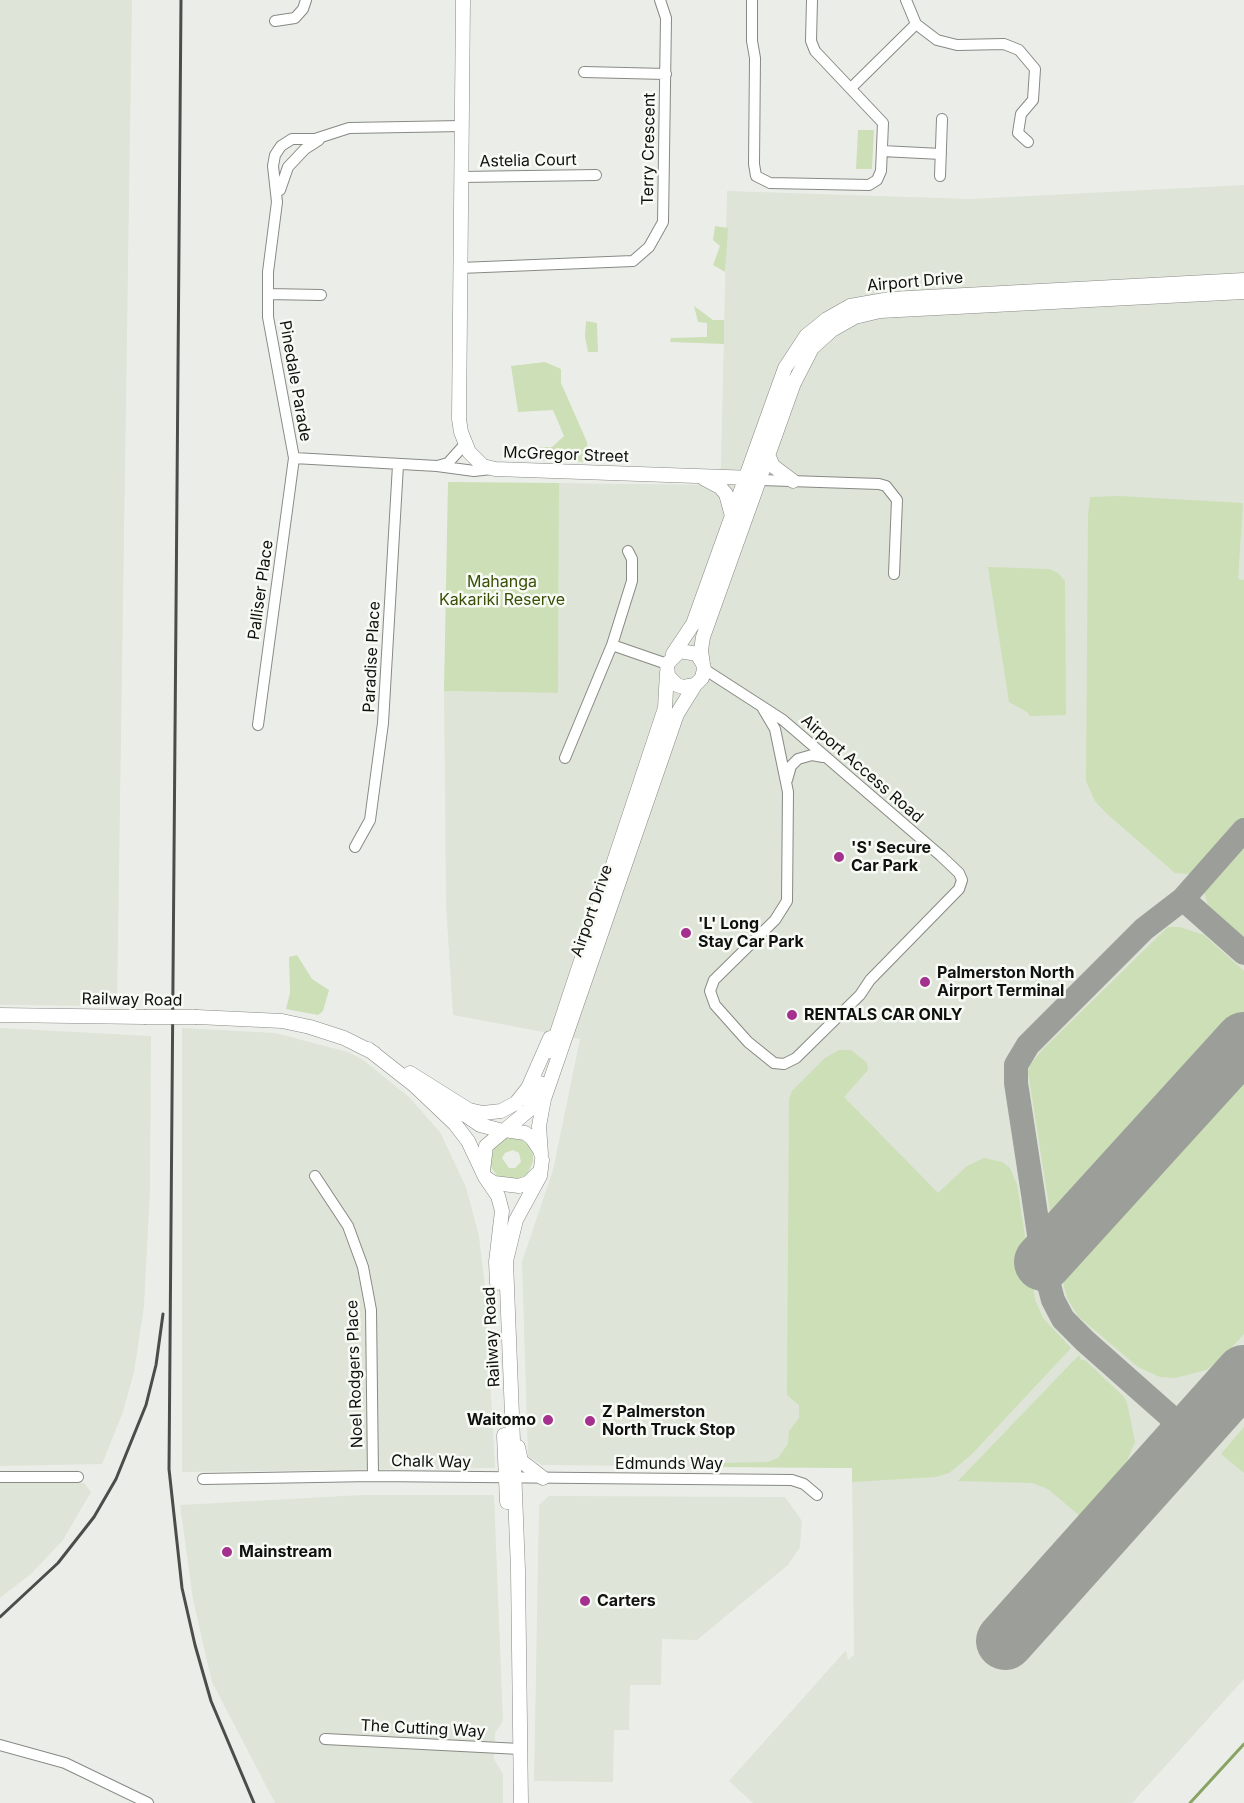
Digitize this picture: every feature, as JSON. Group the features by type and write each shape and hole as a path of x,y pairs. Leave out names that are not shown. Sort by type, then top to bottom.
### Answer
{"main road":[{"name":"McGregor Street","path":"463,0 459,419 465,444 483,466 495,469 746,477 761,480"},
{"name":"Airport Drive","path":"504,1131 523,1118 533,1102 665,708 668,664 693,624 790,357 816,327 850,306 890,299 1244,280"},
{"name":"Airport Drive","path":"542,1157 538,1126 544,1099 677,714 700,675 705,630 805,358 822,338 855,317 880,311 1244,292"},
{"path":"769,457 773,465 793,481"},
{"path":"700,477 720,487 726,494 732,516"},
{"path":"686,650 697,654 700,675 689,687 677,686 668,676 668,664 686,650"},
{"path":"400,1067 474,1112 490,1113 506,1109 516,1103 528,1088 568,995"},
{"name":"Railway Road","path":"0,1015 197,1017 282,1021 330,1033 368,1049 400,1067 464,1116 480,1125 504,1131"},
{"name":"Railway Road","path":"368,1049 414,1085 455,1124 468,1141 498,1196 502,1211 496,1262 518,1629 521,1803"},
{"path":"504,1131 525,1133 532,1138 542,1157 535,1177 519,1186 502,1185 484,1174 486,1146 504,1131"},
{"name":"Railway Road","path":"510,1478 507,1251 520,1210 540,1176 542,1157"},
{"path":"509,1361 516,1397 518,1452 521,1461 543,1478"}],"street":[{"path":"275,21 295,18 303,9 306,0"},
{"name":"Terry Crescent","path":"460,268 633,261 648,247 663,222 666,18 660,0"},
{"path":"752,0 756,176 770,183 869,185 875,182 880,174 882,121 813,48 812,0"},
{"path":"906,0 916,24 930,37 944,43 1004,44 1019,50 1035,69 1033,100 1021,114 1018,133 1028,142"},
{"path":"851,88 916,24"},
{"path":"584,72 666,74"},
{"path":"940,176 942,119"},
{"name":"Pinedale Parade","path":"462,126 340,129 305,149 288,167 277,202 268,317 294,458 437,466 474,471 495,469"},
{"name":"Pinedale Parade","path":"277,202 273,166 278,150 292,139 327,135"},
{"path":"882,151 941,154"},
{"name":"Astelia Court","path":"461,177 596,175"},
{"path":"268,294 321,295"},
{"path":"437,466 448,463 465,444"},
{"name":"Palliser Place","path":"258,725 294,458"},
{"name":"Paradise Place","path":"355,847 370,820 383,723 398,465"},
{"name":"McGregor Street","path":"761,480 879,484 892,491 897,500 894,574"},
{"path":"566,758 612,645 632,581 632,559 628,551"},
{"path":"612,645 668,664"},
{"name":"Airport Access Road","path":"700,675 726,685 762,707 783,720 941,856 959,873 962,884 870,980 860,995 796,1058 780,1065 768,1060 748,1042 715,1005 710,991 714,980 775,920 786,905 788,792 775,729 762,707"},
{"path":"788,792 788,775 794,762 806,756 824,757"},
{"name":"Noel Rodgers Place","path":"315,1176 348,1226 363,1267 371,1310 373,1476"},
{"name":"Chalk Way","path":"203,1479 373,1476 510,1478"},
{"path":"0,1477 78,1478"},
{"name":"Edmunds Way","path":"510,1478 792,1480 804,1484 817,1495"},
{"name":"The Cutting Way","path":"325,1739 520,1749"},
{"path":"0,1745 65,1763 148,1803"}],"shaded area":[{"path":"0,0 132,0 117,1006 0,1005"},
{"path":"1244,185 1244,1679 1132,1803 753,1803 729,1781 846,1650 848,1660 854,1655 852,1468 542,1465 528,1456 522,1262 553,1170 580,1039 453,1015 446,905 444,691 558,693 559,483 714,485 721,467 727,191 970,199"},
{"path":"0,1028 151,1036 150,1191 144,1306 134,1372 123,1412 102,1464 0,1466"},
{"path":"182,1028 275,1033 348,1052 362,1059 409,1097 440,1132 466,1187 479,1236 485,1288 495,1468 182,1472"},
{"path":"0,1482 84,1483 91,1492 63,1540 32,1573 0,1598"},
{"path":"361,1495 494,1495 503,1721 495,1733 494,1759 503,1774 503,1803 275,1803 212,1682 193,1600 180,1505"},
{"path":"549,1496 785,1497 802,1521 800,1547 788,1565 697,1640 662,1639 661,1685 630,1685 629,1730 614,1730 613,1782 534,1781 539,1505"}],"green space":[{"path":"858,130 874,130 872,169 856,169"},
{"path":"715,226 728,228 725,272 713,265 720,246 713,240"},
{"path":"694,306 713,320 724,320 724,344 670,342 671,338 707,337 707,323 698,322"},
{"path":"586,321 597,323 598,352 588,352 585,337"},
{"path":"545,362 561,369 561,383 587,442 589,462 530,460 534,447 552,447 564,436 553,410 518,412 511,366"},
{"name":"Mahanga Kakariki Reserve","path":"448,482 559,483 558,693 444,691"},
{"path":"1119,496 1243,503 1238,579 1244,580 1244,819 1199,869 1196,867 1189,874 1175,873 1106,813 1095,801 1086,781 1090,497"},
{"path":"988,567 1049,569 1058,573 1065,581 1066,715 1030,716 1009,702"},
{"path":"1244,841 1244,938 1208,905 1204,892 1209,879"},
{"path":"1168,927 1180,927 1204,935 1244,971 1244,1334 1220,1360 1206,1370 1175,1378 1160,1377 1138,1367 1078,1316 1067,1298 1058,1263 1028,1072 1030,1065 1042,1050"},
{"path":"297,955 312,979 329,990 323,1011 318,1015 286,1009 290,993 289,957"},
{"path":"839,1050 851,1050 867,1063 868,1070 844,1097 938,1193 967,1166 984,1158 1002,1162 1010,1168 1017,1185 1035,1300 1043,1318 1071,1348 971,1455 949,1473 935,1477 852,1482 852,1468 714,1467 720,1463 768,1462 778,1458 788,1444 789,1431 799,1418 799,1405 787,1395 789,1099 792,1091 825,1058"},
{"path":"507,1137 521,1139 531,1148 533,1162 527,1175 514,1181 499,1178 490,1166 491,1150 500,1140","holes":["513,1150 519,1153 521,1162 515,1168 509,1168 502,1158 505,1153"]},
{"path":"1079,1355 1081,1360 1085,1360 1124,1397 1135,1442 1125,1465 1080,1516 1048,1489 1032,1483 958,1481"},
{"path":"1244,1427 1244,1473 1221,1454"}],"waterway":[{"path":"1190,1803 1244,1744"}],"taxiway":[{"path":"1190,1434 1085,1341 1063,1319 1053,1300 1043,1262 1016,1083 1016,1065 1028,1045 1144,929 1183,899 1244,830"},
{"path":"1183,899 1244,953"}],"runway":[{"path":"1043,1262 1244,1041"},
{"path":"1005,1641 1244,1374"}],"railway":[{"path":"181,0 169,1469 182,1588 195,1645 211,1701 254,1803"},
{"path":"0,1617 58,1563 94,1517 116,1479 146,1405 156,1365 163,1314"}],"place":[{"name":"'S' Secure Car Park","path":"839,857"},
{"name":"'L' Long Stay Car Park","path":"686,933"},
{"name":"Palmerston North Airport Terminal","path":"925,982"},
{"name":"RENTALS CAR ONLY","path":"792,1015"},
{"name":"Waitomo","path":"548,1420"},
{"name":"Z Palmerston North Truck Stop","path":"590,1421"},
{"name":"Mainstream","path":"227,1552"},
{"name":"Carters","path":"585,1601"}]}
